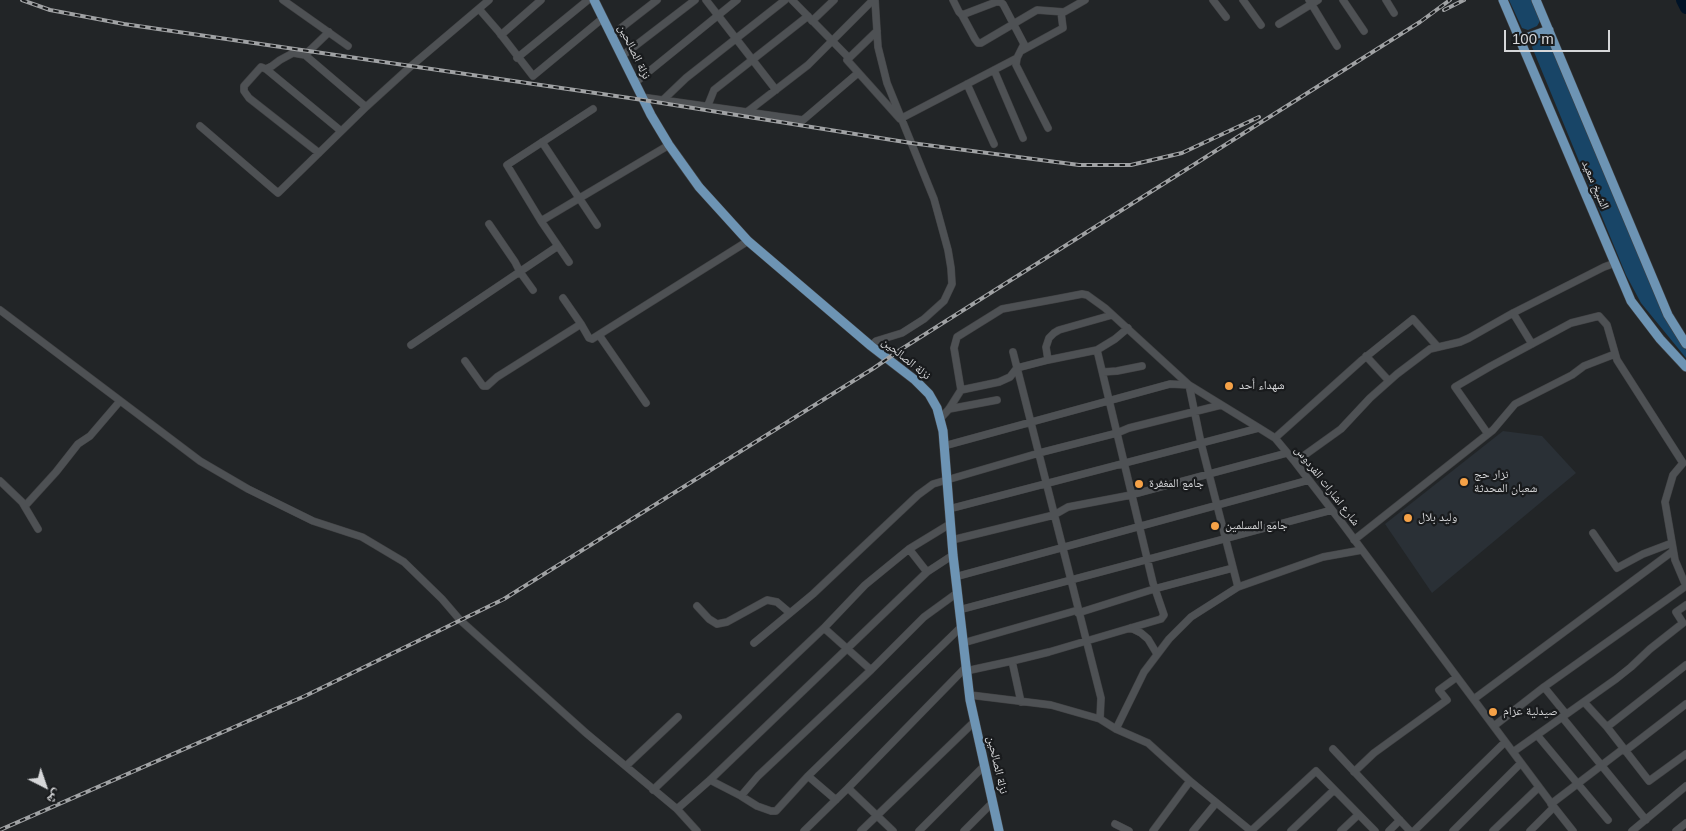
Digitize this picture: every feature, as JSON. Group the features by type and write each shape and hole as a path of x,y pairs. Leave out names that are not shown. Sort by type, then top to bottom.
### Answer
{"main road":[{"name":"نزلة الصالحين","path":"594,0 642,97 669,146 699,187 748,241 871,346 915,380 929,394 937,408 944,446 955,577 966,669 974,722 999,831"},
{"name":"الشيخ سعيد","path":"1503,0 1631,301 1660,339 1686,367"},
{"name":"الشيخ سعيد","path":"1536,0 1668,316 1686,344"},
{"path":"1520,40 1549,30"}],"street":[{"path":"283,0 348,46"},
{"path":"200,126 278,193 366,107 410,67 490,0"},
{"path":"501,35 541,0"},
{"path":"517,58 588,0"},
{"path":"612,35 657,0"},
{"path":"622,56 695,0"},
{"path":"706,0 776,90"},
{"path":"636,82 737,0"},
{"path":"663,100 686,78 785,0"},
{"path":"793,0 849,58 847,60 900,119"},
{"path":"708,105 714,90 834,0"},
{"path":"871,346 876,341 902,333 924,319 944,301 952,284 948,250 934,199 887,83 878,47 874,0"},
{"path":"747,112 808,65 874,0"},
{"path":"952,0 978,43 1037,10 1061,12 1074,3 1085,0"},
{"path":"1213,0 1226,17"},
{"path":"1243,0 1261,25"},
{"path":"1343,0 1364,31"},
{"path":"1386,0 1394,12"},
{"path":"1278,24 1313,1 1337,46"},
{"path":"962,15 983,6 1000,2 1014,23 1024,44 1017,58 1016,65 1048,128"},
{"path":"479,9 532,76 603,18"},
{"path":"1021,51 1063,28 1061,12"},
{"path":"849,58 877,31"},
{"path":"305,55 329,32"},
{"path":"266,69 292,53 305,55 366,107"},
{"path":"900,119 1017,58"},
{"path":"319,153 249,98 244,90 244,86 257,70 261,67 266,69 341,131"},
{"path":"994,70 1023,138"},
{"path":"642,97 803,120 858,73"},
{"path":"967,84 994,144"},
{"path":"569,262 541,221 507,165 593,109"},
{"path":"542,142 597,225"},
{"path":"541,221 669,146"},
{"path":"489,224 516,262 532,290"},
{"path":"563,298 590,339 748,241"},
{"path":"411,345 558,246"},
{"path":"1295,462 1341,430 1370,398 1430,348 1460,342 1469,338 1604,266 1615,263"},
{"name":"شارع اشارات الفردوس","path":"961,390 954,348 957,337 1002,309 1082,294 1087,295 1106,308 1189,385 1275,438 1332,510 1573,831"},
{"path":"0,310 200,461 248,490 313,521 362,537 404,562 442,599 460,620 586,733 677,809 697,831"},
{"path":"1513,313 1532,344"},
{"path":"1048,360 1046,347 1049,338 1054,333 1112,315"},
{"path":"1488,434 1455,387 1571,323 1600,316 1607,325 1617,360 1683,463 1673,475 1665,502 1675,560 1686,586 1544,687 1494,726"},
{"path":"1275,438 1366,356 1413,319 1437,346"},
{"path":"465,361 485,387 581,324"},
{"path":"940,419 961,390 998,382 1010,377 1017,368 1097,350 1116,339 1128,328"},
{"path":"599,335 646,403"},
{"path":"804,831 966,669 1012,661 1161,619 1164,614 1154,589 1097,350"},
{"path":"1013,352 1100,698 1100,719"},
{"path":"1354,540 1488,434 1515,404 1584,366 1615,354"},
{"path":"1366,356 1389,381"},
{"path":"1102,372 1142,366"},
{"path":"944,446 1170,384 1189,385 1201,443 1238,587"},
{"path":"949,409 997,400"},
{"path":"24,506 56,472 78,444 90,436 120,401"},
{"path":"754,642 837,572 918,495 933,484 1039,453 1221,405"},
{"path":"949,509 1259,428"},
{"path":"952,540 1054,515 1068,506 1131,494 1287,454"},
{"path":"955,577 1309,480"},
{"path":"0,481 24,506 38,530"},
{"path":"959,610 1332,510"},
{"path":"653,790 824,628 865,585 910,549 950,524"},
{"path":"1593,534 1618,568 1643,554 1673,547"},
{"path":"1474,700 1673,547"},
{"path":"910,549 927,572"},
{"path":"1116,729 1144,672 1169,639 1191,618 1238,587 1323,557 1362,550"},
{"path":"677,809 710,780 927,572 953,555"},
{"path":"963,643 1233,568"},
{"path":"741,796 758,776 871,670 924,617 957,593"},
{"path":"696,606 709,620 717,624 727,622 767,600 777,602 790,613"},
{"path":"1513,752 1632,667 1650,649 1683,623 1676,612 1686,605"},
{"path":"710,780 756,806 774,812 808,776 961,627"},
{"path":"824,628 871,670"},
{"path":"1131,628 1148,638 1157,654"},
{"path":"1012,661 1021,702"},
{"path":"1607,727 1686,665"},
{"path":"1354,772 1374,753 1446,700 1439,690 1457,677"},
{"path":"1544,687 1564,716 1646,820"},
{"path":"970,696 1051,705 1100,719 1116,729 1148,743 1190,781 1251,831 1316,770 1375,831"},
{"path":"1584,702 1607,727 1649,782 1686,754"},
{"path":"1530,831 1553,805 1578,784 1686,704"},
{"path":"626,766 678,716"},
{"path":"860,831 974,722"},
{"path":"1537,735 1608,820"},
{"path":"1414,831 1505,742"},
{"path":"1333,749 1410,831"},
{"path":"1453,831 1521,763"},
{"path":"919,831 984,766"},
{"path":"808,776 836,800"},
{"path":"1153,831 1190,781"},
{"path":"1632,831 1686,786"},
{"path":"1493,831 1539,787"},
{"path":"848,788 893,831"},
{"path":"1291,831 1334,790"},
{"path":"1193,831 1216,802"},
{"path":"964,831 992,803"},
{"path":"1341,831 1358,815"},
{"path":"1388,831 1400,820"},
{"path":"1676,831 1686,823"},
{"path":"1115,824 1129,831"}],"shaded area":[{"path":"1509,0 1532,0 1540,21 1537,26 1528,30 1522,28"},
{"path":"1543,39 1550,42 1663,311 1686,350 1686,358 1641,303 1626,275 1532,47 1535,41"},
{"path":"1503,431 1542,436 1576,473 1432,593 1385,524"}],"waterway":[{"path":"1682,0 1686,8"}],"railway":[{"path":"22,0 50,10 124,24 643,100 911,143 1079,165 1131,165 1182,153 1259,117"},
{"path":"0,830 305,696 504,599 874,368 1420,22 1450,0"},
{"path":"1444,10 1464,0"}],"place":[{"name":"شهداء أحد","path":"1229,386"},
{"name":"نزار حج شعبان المحدثة","path":"1464,482"},
{"name":"جامع المغفرة","path":"1139,484"},
{"name":"وليد بلال","path":"1408,518"},
{"name":"جامع المسلمين","path":"1215,526"},
{"name":"صيدلية عزام","path":"1493,712"}]}
